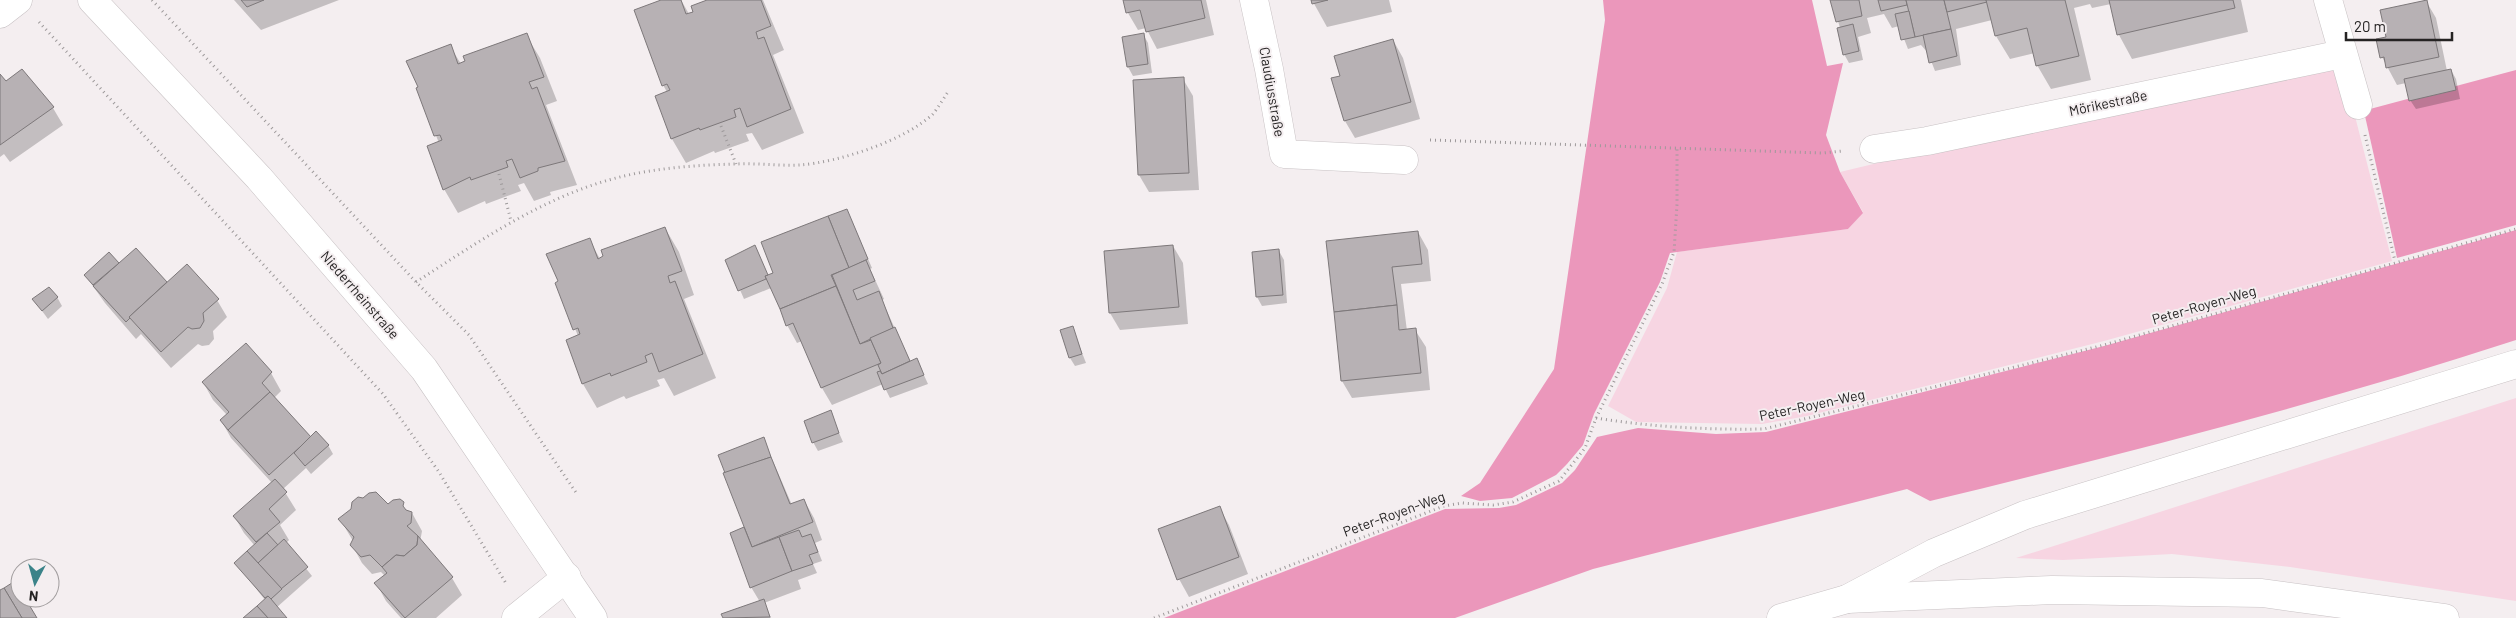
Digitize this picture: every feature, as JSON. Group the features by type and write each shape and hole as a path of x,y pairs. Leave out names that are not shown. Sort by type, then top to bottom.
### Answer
{"main road":[{"name":"Niederrheinstraße","path":"92,0 259,178 424,369 567,577 593,618"},
{"name":"Claudiusstraße","path":"1254,0 1269,68 1284,154 1404,160"},
{"path":"2328,0 2358,106"},
{"path":"0,14 25,7"},
{"name":"Mörikestraße","path":"1874,149 1927,141 2342,54"},
{"path":"1781,618 1847,599 1934,553 2025,515 2516,364"},
{"path":"520,615 567,577"},
{"path":"1847,599 2052,590 2262,593 2445,618"}],"path":[{"path":"152,0 416,282 469,335 577,494"},
{"path":"25,7 383,394 439,472 520,615"},
{"path":"416,282 511,221 616,178 646,172 736,164 800,165 864,150 903,134 933,114 948,92"},
{"path":"2358,106 2395,261"},
{"path":"720,126 736,164"},
{"path":"1404,160 1415,140 1822,153 1874,149"},
{"path":"1596,418 1662,284 1674,252 1677,204 1677,149"},
{"path":"499,174 511,221"},
{"name":"Peter-Royen-Weg","path":"1154,618 1444,506 1462,503 1492,506 1513,502 1559,481 1585,448 1596,418 1667,427 1716,430 1764,429 2104,345 2395,261 2516,229"}],"shaded area":[{"path":"1603,0 1812,0 1827,66 1843,63 1826,135 1840,172 1863,213 1848,229 1670,253 1660,282 1594,414 1583,445 1567,464 1556,475 1512,498 1480,501 1461,496 1480,483 1554,369 1605,20"},
{"path":"2300,62 2334,65 2346,81 2392,261 2104,341 1807,416 1762,424 1636,422 1608,406 1667,288 1677,252 1848,229 1863,212 1840,172"},
{"path":"2516,70 2516,225 2397,258 2365,116 2370,109"},
{"path":"2516,230 2516,340 2298,406 2151,446 1930,501 1907,489 1593,569 1455,618 1164,618 1445,509 1499,508 1516,505 1562,483 1575,470 1597,437 1638,428 1716,434 1766,432 2104,346"},
{"path":"2516,398 2516,601 2290,567 2172,554 2063,560 2016,558"}],"building":[{"path":"241,0 264,0 247,7"},
{"path":"661,0 681,0 686,14 693,12 691,6 707,0 761,0 771,26 756,32 758,39 764,37 791,109 747,127 740,108 734,110 736,117 671,139 655,96 670,90 667,84 662,86 634,10"},
{"path":"1123,0 1201,0 1205,18 1146,32 1140,10 1126,13"},
{"path":"1311,0 1328,0 1312,4"},
{"path":"1830,0 1859,0 1862,16 1836,22"},
{"path":"1878,0 1906,0 1907,5 1881,11"},
{"path":"1906,0 1944,0 1951,29 1915,37"},
{"path":"1944,0 1986,0 1987,2 1947,12"},
{"path":"1986,0 2065,0 2079,56 2036,66 2027,28 1995,36"},
{"path":"2109,0 2233,0 2235,8 2117,35"},
{"path":"2427,0 2439,57 2386,68 2384,57 2380,58 2376,39 2386,37 2380,10"},
{"path":"1909,11 1915,37 1901,40 1895,14"},
{"path":"1853,24 1859,51 1843,55 1837,28"},
{"path":"1951,29 1957,56 1929,63 1923,35"},
{"path":"527,33 544,77 529,82 532,89 537,87 565,161 538,168 538,171 520,178 512,159 506,161 508,167 471,180 470,177 443,190 427,146 442,140 440,135 434,136 416,88 418,87 406,61 451,44 458,64 465,61 463,56"},
{"path":"1144,33 1148,64 1127,67 1122,37"},
{"path":"1393,39 1411,102 1344,121 1331,78 1340,76 1334,56"},
{"path":"22,69 54,107 0,145 0,74 6,81"},
{"path":"2451,69 2456,90 2409,101 2404,79"},
{"path":"1184,77 1189,173 1138,175 1133,80"},
{"path":"847,209 868,259 849,268 828,216"},
{"path":"828,216 849,268 831,275 836,286 780,309 765,276 773,273 761,242"},
{"path":"665,227 682,271 668,276 670,283 675,281 703,354 659,372 652,353 645,356 647,362 611,376 610,373 582,384 566,340 580,334 578,328 573,330 555,283 558,281 546,254 590,238 598,259 603,256 601,250"},
{"path":"1418,231 1422,264 1392,267 1397,305 1334,312 1326,241"},
{"path":"755,245 768,275 765,276 766,279 738,291 725,260"},
{"path":"1173,245 1179,307 1109,313 1104,251"},
{"path":"136,248 167,282 126,322 93,286"},
{"path":"1279,249 1283,295 1256,297 1252,252"},
{"path":"109,252 119,263 93,285 84,275"},
{"path":"866,260 875,281 853,290 857,300 879,291 893,328 860,344 832,275"},
{"path":"187,264 219,299 203,313 204,321 200,328 192,329 188,327 161,352 129,317"},
{"path":"836,286 860,344 871,340 881,363 821,388 793,323 786,326 780,309"},
{"path":"49,287 58,297 42,311 32,299"},
{"path":"1397,305 1399,330 1416,328 1421,373 1341,381 1334,312"},
{"path":"1073,326 1082,354 1069,358 1060,330"},
{"path":"895,327 910,361 882,374 878,365 881,363 870,338"},
{"path":"246,343 272,372 262,383 270,392 228,430 220,420 229,412 202,382"},
{"path":"917,358 924,375 884,390 877,372 880,371 882,374"},
{"path":"270,392 311,437 269,475 228,430"},
{"path":"831,410 839,433 812,443 804,421"},
{"path":"316,431 329,445 305,466 294,453"},
{"path":"764,437 771,457 725,473 718,455"},
{"path":"771,457 790,504 804,499 813,522 752,547 723,473"},
{"path":"275,479 287,492 269,509 280,522 256,542 233,516"},
{"path":"376,492 388,504 393,500 400,499 404,502 403,506 406,510 412,512 411,523 407,526 418,536 417,545 404,556 396,555 382,567 370,555 361,557 350,545 354,537 338,519 351,509 352,502 358,497 363,498 369,493"},
{"path":"1220,506 1239,557 1177,580 1158,529"},
{"path":"744,527 752,547 779,537 792,571 750,588 730,533"},
{"path":"799,530 802,537 811,534 818,552 809,555 813,564 792,571 779,537"},
{"path":"267,533 278,545 258,563 247,551"},
{"path":"418,536 453,577 405,618 374,583 387,573 382,567 396,555 404,556 417,545"},
{"path":"284,539 308,567 281,589 258,563"},
{"path":"247,551 282,589 271,599 268,596 265,598 234,563"},
{"path":"10,584 10,598 4,588"},
{"path":"4,588 10,598 10,608 16,608 22,618 0,618 0,590"},
{"path":"268,596 287,618 268,618 257,606"},
{"path":"764,599 770,617 723,618 721,614"},
{"path":"257,606 268,618 243,618"},
{"path":"16,608 31,608 37,618 22,618"}]}
